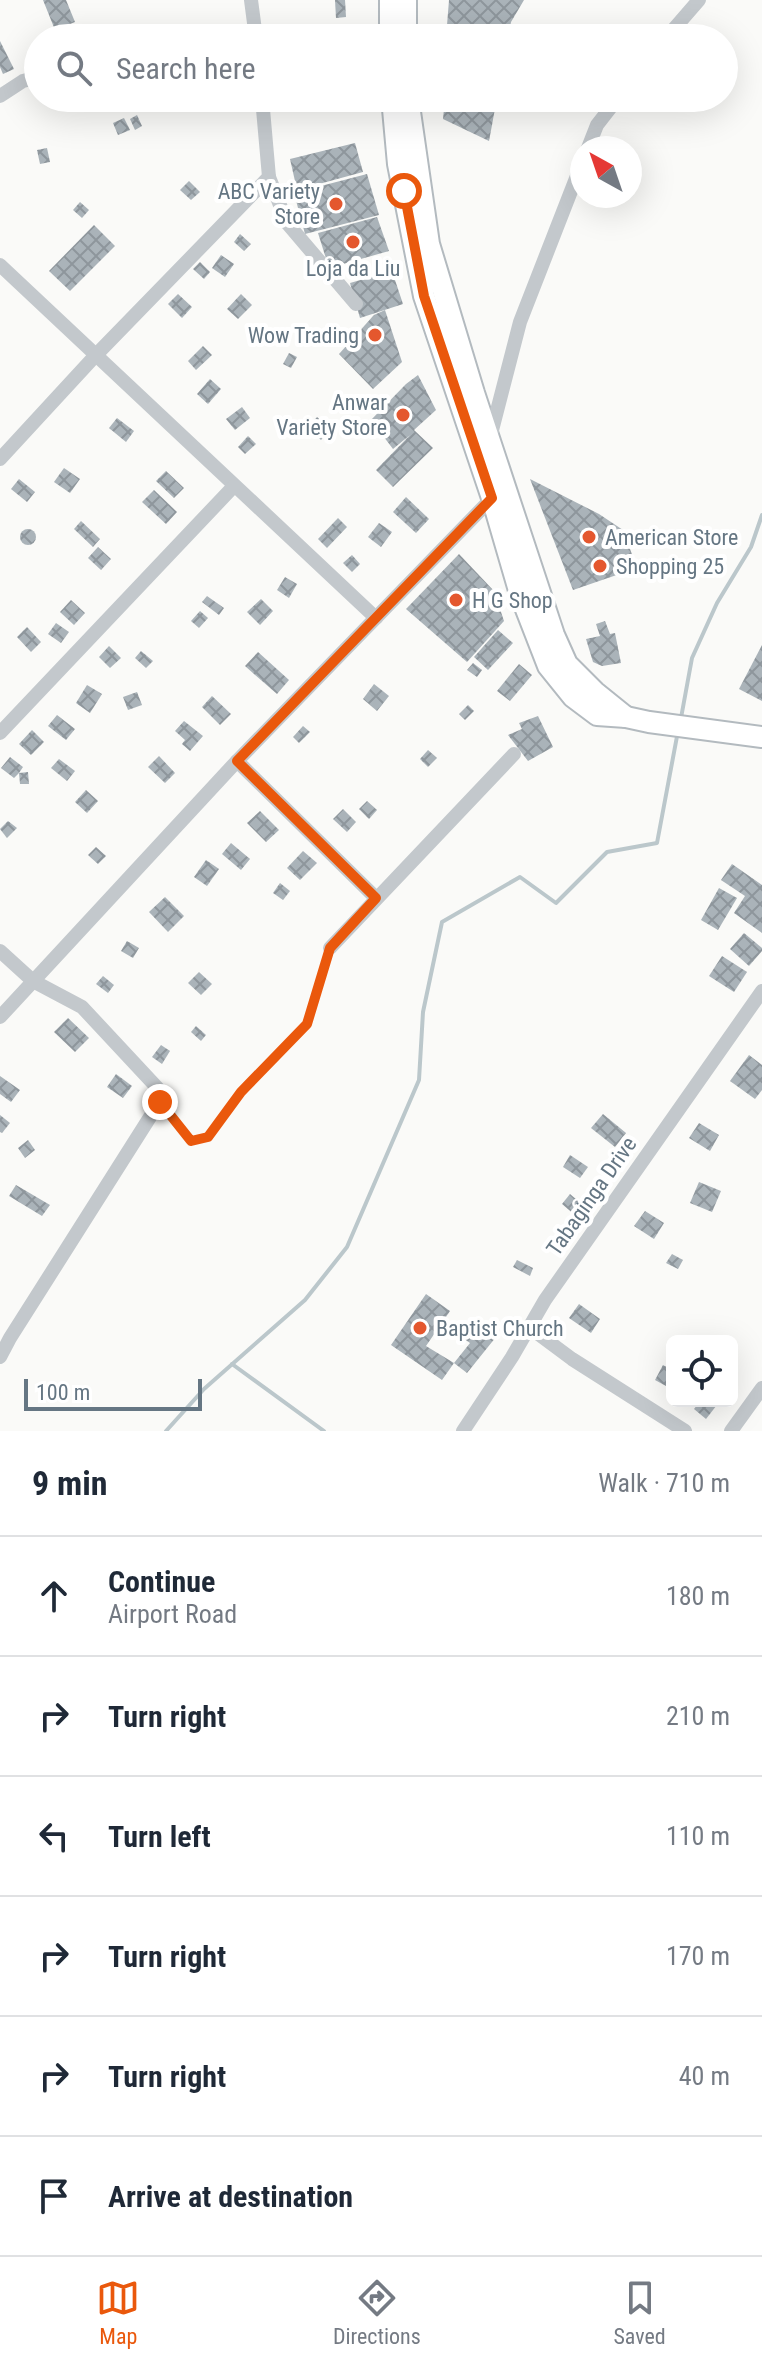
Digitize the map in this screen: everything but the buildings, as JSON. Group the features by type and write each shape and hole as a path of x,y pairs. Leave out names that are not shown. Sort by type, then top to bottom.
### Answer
{"street":[{"path":"251,0 254,24"},
{"path":"390,0 390,24"},
{"path":"406,0 406,24"},
{"path":"678,24 699,0"},
{"path":"0,96 24,81"},
{"path":"263,112 269,177 287,223 356,304"},
{"path":"393,112 398,164 424,296 482,469 498,491"},
{"path":"410,112 429,244 489,439 498,491 567,664 626,717 762,737"},
{"path":"593,136 607,112"},
{"path":"0,459 269,177"},
{"path":"482,469 520,322 570,194"},
{"path":"0,265 376,618"},
{"path":"0,733 234,486"},
{"path":"0,1017 237,761 498,491"},
{"path":"330,948 514,754"},
{"path":"237,761 376,898"},
{"path":"0,951 33,981 82,1007 164,1095 0,1357"},
{"name":"Tabaginga Drive","path":"463,1431 545,1300 762,991"},
{"path":"529,1327 572,1359 685,1431"},
{"path":"731,1431 762,1388"}],"path":[{"path":"160,1102 191,1141 208,1137 241,1092 307,1024 330,948"}],"waterway":[{"path":"681,718 692,658 717,603 751,547 762,515"},
{"path":"166,1431 204,1389 305,1300 347,1247 419,1080 423,1012 442,922 520,877 556,903 607,852 657,843 678,731"},
{"path":"232,1364 324,1431"}],"place":[{"name":"ABC Variety Store","path":"336,204"},
{"name":"Loja da Liu","path":"353,242"},
{"name":"Wow Trading","path":"375,335"},
{"name":"Anwar Variety Store","path":"403,415"},
{"name":"American Store","path":"589,537"},
{"name":"Shopping 25","path":"600,566"},
{"name":"H G Shop","path":"456,600"},
{"name":"Baptist Church","path":"420,1328"}],"route":[{"path":"160,1102 191,1141 208,1137 241,1092 307,1024 330,948 376,898 237,761 492,498 424,296 404,191"}]}
